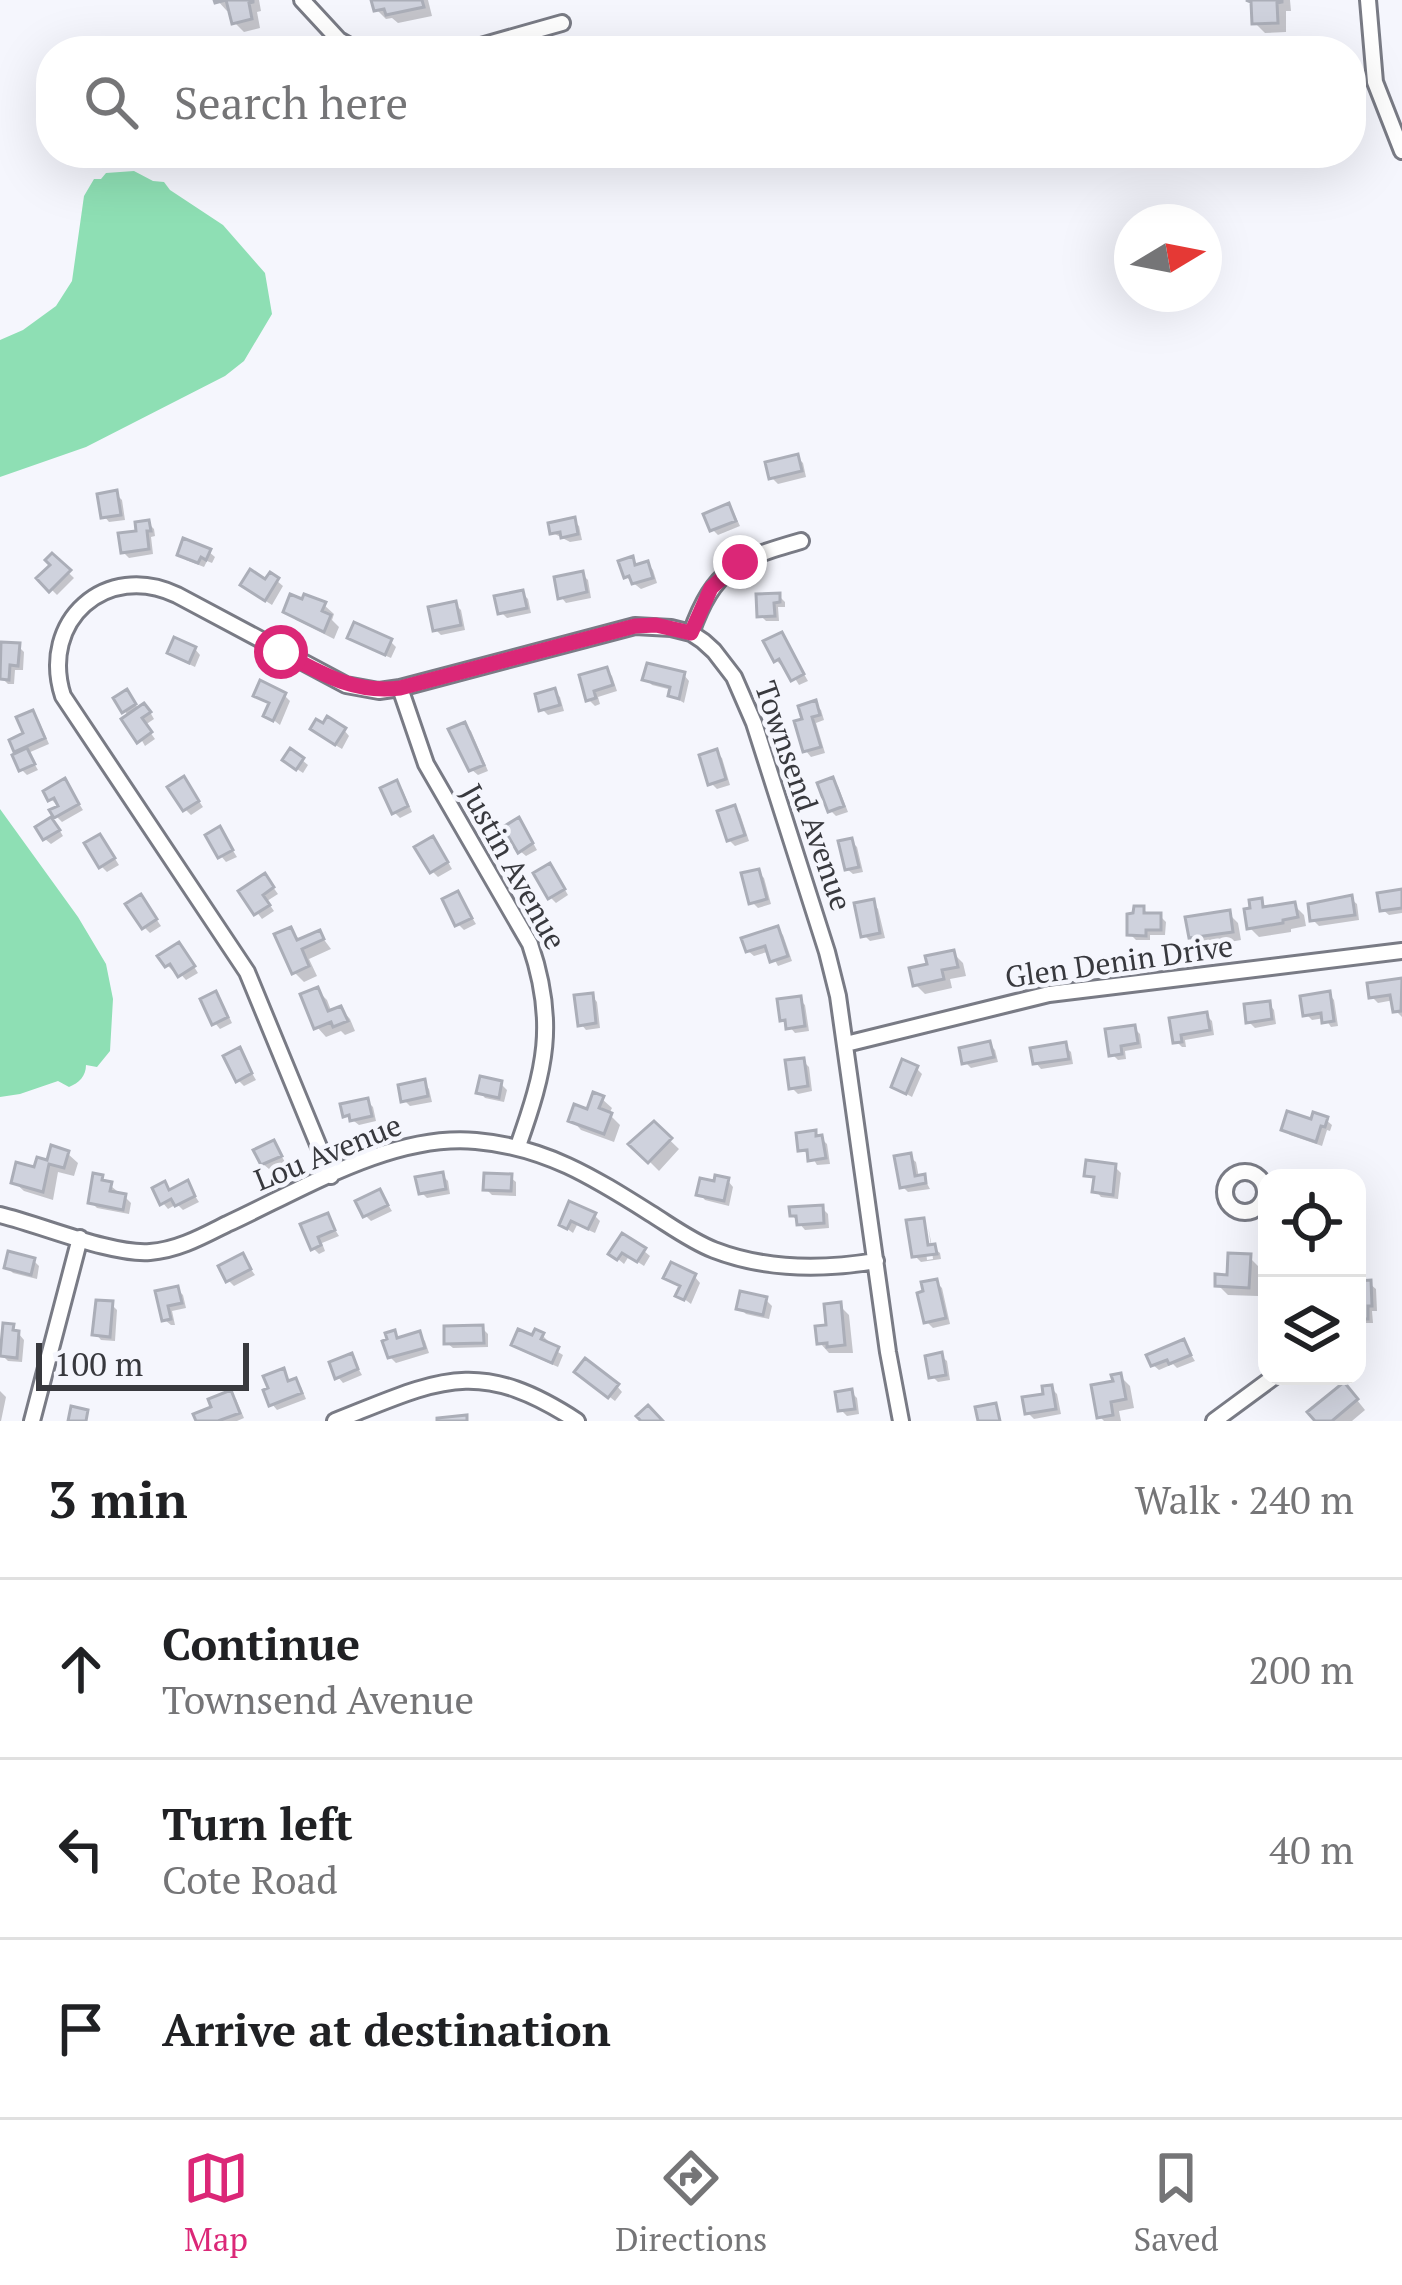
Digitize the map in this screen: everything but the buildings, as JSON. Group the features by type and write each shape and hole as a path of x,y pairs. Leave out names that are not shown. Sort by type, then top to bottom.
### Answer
{"street":[{"path":"302,0 335,36"},
{"path":"1368,0 1375,82 1402,151"},
{"path":"516,36 562,23"},
{"path":"331,1176 247,973 69,708 59,683 58,657 65,631 80,609 113,588 153,586 346,685 379,691 635,626 691,633 711,588 726,573 754,555 801,541"},
{"name":"Townsend Avenue","path":"691,633 714,650 742,692 827,952 846,1044 901,1421"},
{"name":"Justin Avenue","path":"400,688 427,764 530,944 541,975 544,1058 518,1146"},
{"name":"Glen Denin Drive","path":"846,1044 1049,994 1402,951"},
{"name":"Lou Avenue","path":"0,1215 141,1252 169,1250 390,1152 425,1143 474,1141 518,1146 553,1157 696,1242 726,1254 792,1267 876,1261"},
{"path":"32,1421 80,1238"},
{"path":"335,1421 412,1391 460,1380 509,1386 577,1421"},
{"path":"1214,1421 1263,1385"}],"green space":[{"path":"134,171 164,182 223,225 265,273 272,314 244,361 225,376 86,447 0,477 0,340 56,306 72,281 84,196 94,179"},
{"path":"0,809 106,964 113,999 110,1051 97,1067 86,1065 81,1079 69,1087 58,1081 0,1097"}],"route":[{"path":"281,652 346,685 379,691 635,626 691,633 711,588 740,562"}]}
